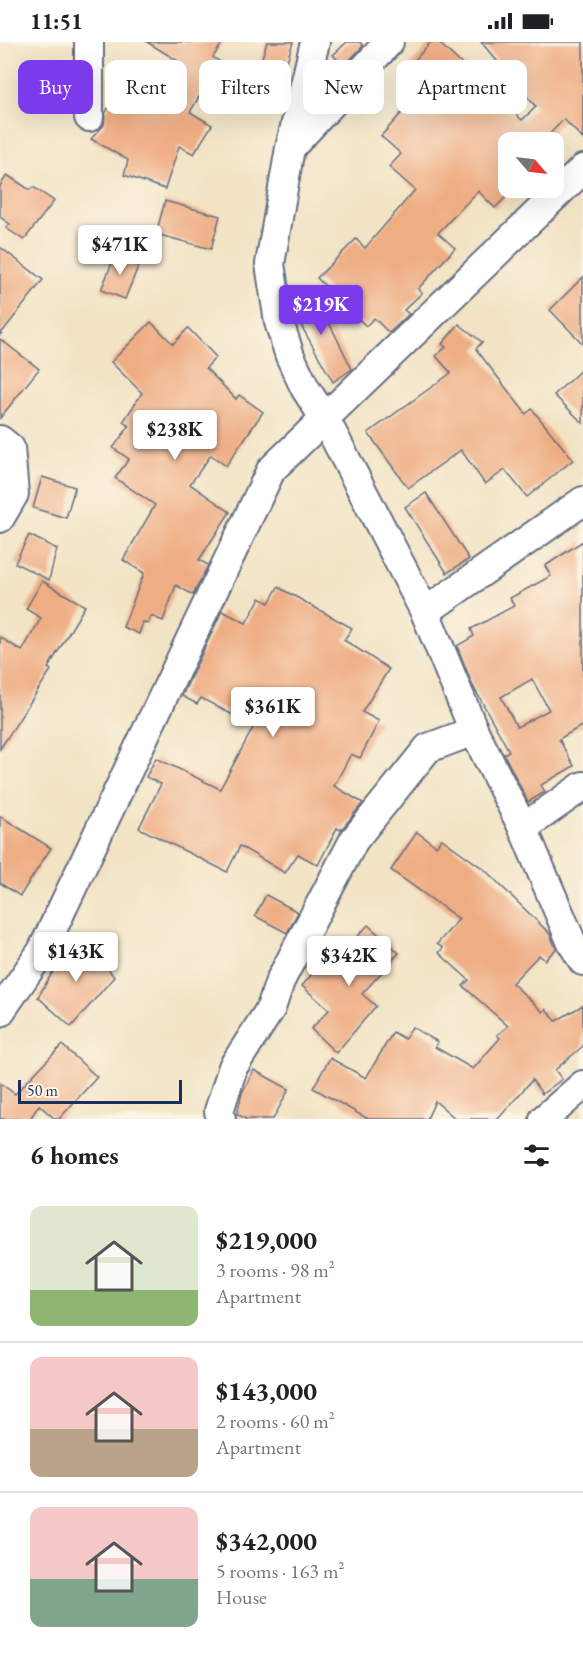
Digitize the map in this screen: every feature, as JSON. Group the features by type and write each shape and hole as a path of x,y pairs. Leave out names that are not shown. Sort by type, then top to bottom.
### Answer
{"street":[{"path":"89,42 89,117"},
{"path":"315,42 291,148 270,264 279,322 290,356 425,612 474,731 523,828 572,944 583,961"},
{"path":"291,148 389,42"},
{"path":"0,1012 42,951 271,470 583,169"},
{"path":"0,440 10,448 14,494 0,518"},
{"path":"425,612 583,501"},
{"path":"221,1119 219,1111 233,1067 271,1008 284,972 354,840 428,748 474,731"},
{"path":"523,828 583,786"},
{"path":"544,1119 583,1085"}],"building":[{"path":"147,42 223,42 213,57 217,60 199,60 199,97 190,112 212,125 194,154 179,146 165,189 124,175 128,160 91,139 104,125 105,114 187,114 187,60 176,60"},
{"path":"267,42 293,42 287,60 261,60"},
{"path":"347,42 360,42 363,46 350,60 338,60 333,55"},
{"path":"431,42 438,42 457,60 415,60"},
{"path":"481,42 583,42 583,139 564,119 552,132 498,132 498,198 505,198 495,208 478,191 438,233 455,248 418,289 422,293 404,310 409,314 389,333 374,318 366,326 317,278 356,239 365,248 415,190 389,167 401,154 381,136 401,114 516,114 522,120 536,107 527,96 527,60 496,60"},
{"path":"7,175 30,190 33,187 54,201 24,240 6,228 10,224 0,217 0,186"},
{"path":"165,201 220,216 211,249 156,234"},
{"path":"0,247 43,280 0,335"},
{"path":"116,253 140,262 125,299 101,290"},
{"path":"583,277 583,344 550,310"},
{"path":"314,292 352,369 333,382 298,320 292,300"},
{"path":"151,322 173,344 188,328 216,357 206,368 236,399 239,395 263,412 226,466 211,455 190,484 230,512 199,560 208,565 193,595 176,585 163,621 151,616 148,624 143,622 139,634 123,627 144,573 123,560 155,505 115,478 129,459 113,448 129,426 123,422 142,393 111,362"},
{"path":"459,324 482,342 476,349 526,414 532,409 573,460 527,497 505,470 485,484 461,450 408,488 368,433 451,373 436,356 446,347 442,344"},
{"path":"0,339 39,369 0,418"},
{"path":"583,368 583,423 554,395"},
{"path":"42,477 75,487 66,518 33,508"},
{"path":"426,493 469,559 447,573 405,507"},
{"path":"29,535 57,549 49,580 15,563"},
{"path":"583,541 583,725 559,739 574,766 541,785 545,792 528,802 504,754 509,751 472,684 457,646 474,636 471,629 514,606 510,598 551,576 545,566","holes":["532,679 549,710 517,727 501,697"]},
{"path":"42,581 85,606 48,668 51,670 0,749 0,637 22,651 41,618 26,609"},
{"path":"278,587 352,628 344,640 389,669 362,712 379,721 360,758 351,754 334,786 363,803 341,830 337,828 318,865 298,854 285,873 240,846 227,872 139,828 161,784 146,777 156,758 220,789 254,726 201,698 197,704 182,696 222,611 246,623 260,598 269,603"},
{"path":"0,816 51,848 20,896 0,883"},
{"path":"417,832 436,846 442,839 485,870 550,934 556,949 545,960 539,955 512,983 543,1012 546,1009 556,1021 583,1005 583,1046 555,1070 562,1079 542,1094 532,1080 498,1119 456,1119 435,1101 427,1119 368,1119 313,1088 330,1058 366,1078 393,1032 405,1039 412,1027 438,1042 435,1047 473,1069 500,1038 497,1035 508,1026 463,986 469,980 439,953 443,948 437,944 459,919 391,870"},
{"path":"266,895 298,912 287,933 255,916"},
{"path":"368,925 399,953 362,994 376,1006 336,1053 311,1029 329,1010 302,986 323,961 330,967"},
{"path":"89,943 114,977 71,1027 38,997 66,949"},
{"path":"62,1045 97,1077 59,1119 55,1119 39,1105 30,1119 0,1119 0,1083 15,1094"},
{"path":"254,1070 289,1089 273,1119 246,1119 237,1114 242,1093"}]}
